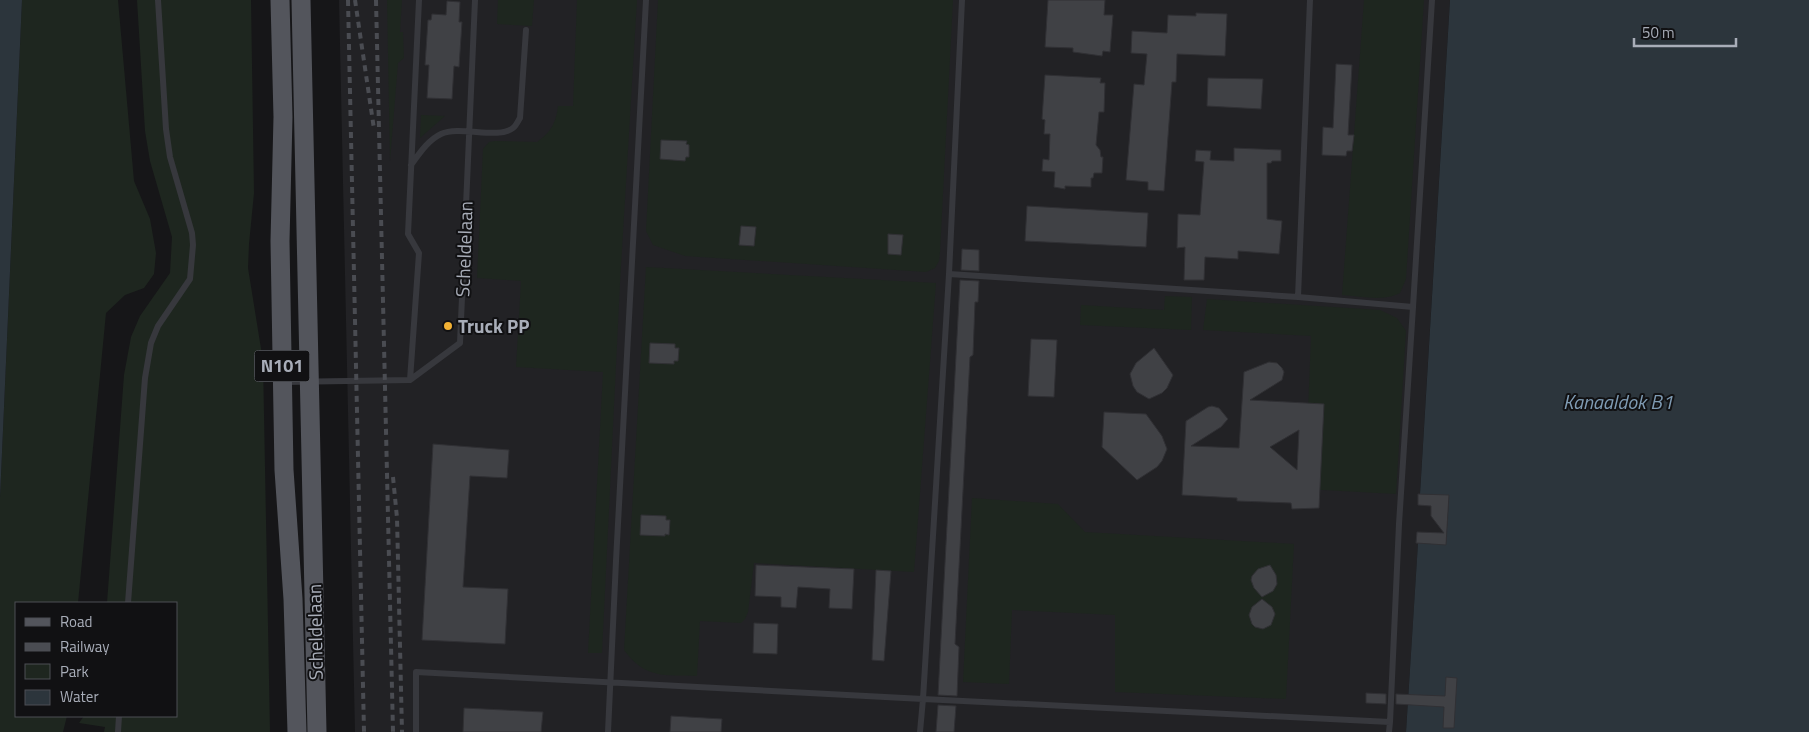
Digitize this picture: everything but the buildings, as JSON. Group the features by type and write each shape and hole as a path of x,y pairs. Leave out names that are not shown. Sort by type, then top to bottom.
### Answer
{"main road":[{"name":"Scheldelaan","path":"280,0 283,117 280,241 284,470 293,599 297,732"},
{"name":"Scheldelaan","path":"301,0 317,732"}],"lane":[{"path":"128,602 145,378 151,343 158,326 190,279 193,245 192,233 177,187 168,148 158,0"},
{"path":"283,382 410,380 419,253 408,234 419,0"},
{"name":"Scheldelaan","path":"410,380 460,343 475,0"},
{"path":"608,732 646,0"},
{"path":"920,732 949,274 962,0"},
{"path":"1298,297 1310,0"},
{"path":"1390,732 1399,524 1432,0"},
{"path":"411,164 433,139 442,133 454,131 505,132 515,127 520,118 526,30"},
{"path":"949,274 1298,297 1412,307"},
{"path":"416,732 416,672 1390,722"},
{"path":"118,732 119,717"}],"shaded area":[{"path":"339,0 1450,0 1420,493 1449,495 1446,545 1418,544 1406,732 355,732"}],"green space":[{"path":"22,0 118,0 134,181 150,219 156,253 154,274 144,288 125,295 106,313 78,602 15,602 15,717 67,717 63,732 0,732 0,498"},
{"path":"137,0 251,0 254,193 248,268 263,361 270,732 104,732 105,727 79,723 83,717 178,717 178,602 107,602 124,375 131,337 140,316 170,273 172,237 150,161 145,131"},
{"path":"387,0 402,0 400,32 403,32 404,58 398,63 390,161"},
{"path":"498,0 534,0 532,26 497,24"},
{"path":"577,0 637,0 620,283 602,653 588,653 603,372 516,367 521,281 477,278 483,149 489,142 495,141 537,142 552,127 558,106 573,106"},
{"path":"658,0 953,0 940,252 939,261 935,268 926,272 685,256 653,245 646,231"},
{"path":"1364,0 1424,0 1406,279 1400,293 1379,298 1342,295"},
{"path":"421,115 445,116 420,138"},
{"path":"646,267 936,283 914,572 754,563 748,612 745,619 741,623 700,621 697,676 656,674 640,666 624,650"},
{"path":"1165,296 1192,297 1191,330 1080,325 1081,305 1164,310"},
{"path":"1207,299 1380,310 1397,318 1406,331 1396,494 1305,489 1311,336 1203,330"},
{"path":"972,498 1058,504 1085,532 1294,544 1286,699 1115,692 1115,615 1012,610 1009,684 963,682"}],"water":[{"path":"0,0 22,0 0,498"},
{"name":"Kanaaldok B1","path":"1450,0 1809,0 1809,732 1406,732 1418,543 1446,544 1449,496 1420,494"}],"railway":[{"path":"348,0 364,732"},
{"path":"355,0 374,129"},
{"path":"376,0 393,732"},
{"path":"393,477 397,518 402,732"}],"place":[{"name":"Truck PP","path":"448,326"}]}
